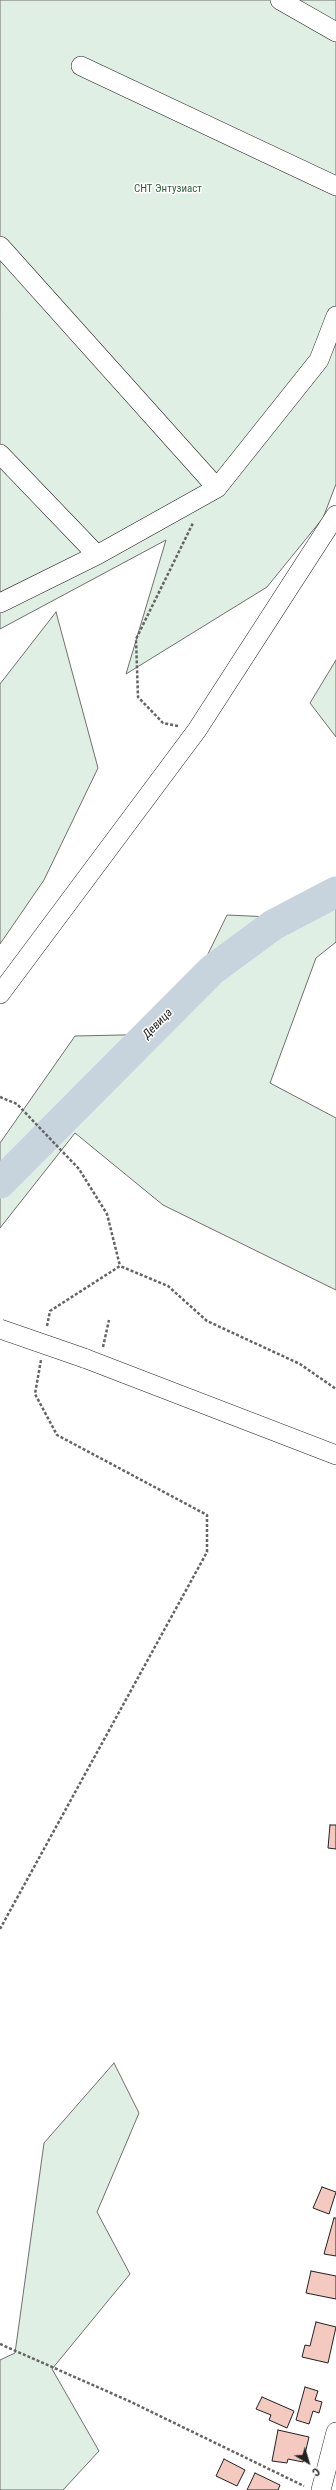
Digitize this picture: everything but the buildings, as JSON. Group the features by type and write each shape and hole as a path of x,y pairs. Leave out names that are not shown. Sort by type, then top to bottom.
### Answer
{"street":[{"path":"280,0 336,32"},
{"path":"81,66 336,186"},
{"path":"0,246 217,488"},
{"path":"0,603 96,555 217,488 319,360 336,316"},
{"path":"0,454 96,555"},
{"path":"0,994 197,730 336,515"},
{"path":"0,1329 84,1358 336,1455"},
{"path":"313,2488 336,2432"}],"path":[{"path":"194,519 136,639 138,697 163,723 197,730"},
{"path":"0,1097 17,1104 79,1168 107,1214 120,1266"},
{"path":"102,1350 109,1320"},
{"path":"300,1364 336,1389"},
{"path":"0,1929 207,1552"},
{"path":"0,2344 129,2400 313,2488"}],"green space":[{"name":"СНТ Энтузиаст","path":"0,0 336,0 336,484 323,518 267,587 126,674 166,540 0,629"},
{"path":"56,612 98,768 44,880 0,944 0,684"},
{"path":"336,660 336,737 310,703"},
{"path":"336,897 336,942 316,958 270,1083 336,1118 336,1290 163,1205 75,1133 0,1228 0,1143 75,1036 169,1034 227,915 316,919"},
{"path":"114,2063 139,2113 97,2212 130,2274 52,2369 99,2451 63,2490 0,2490 0,2360 15,2353 44,2143"}],"waterway":[{"name":"Девица","path":"0,1183 212,970 273,925 336,892"}]}
